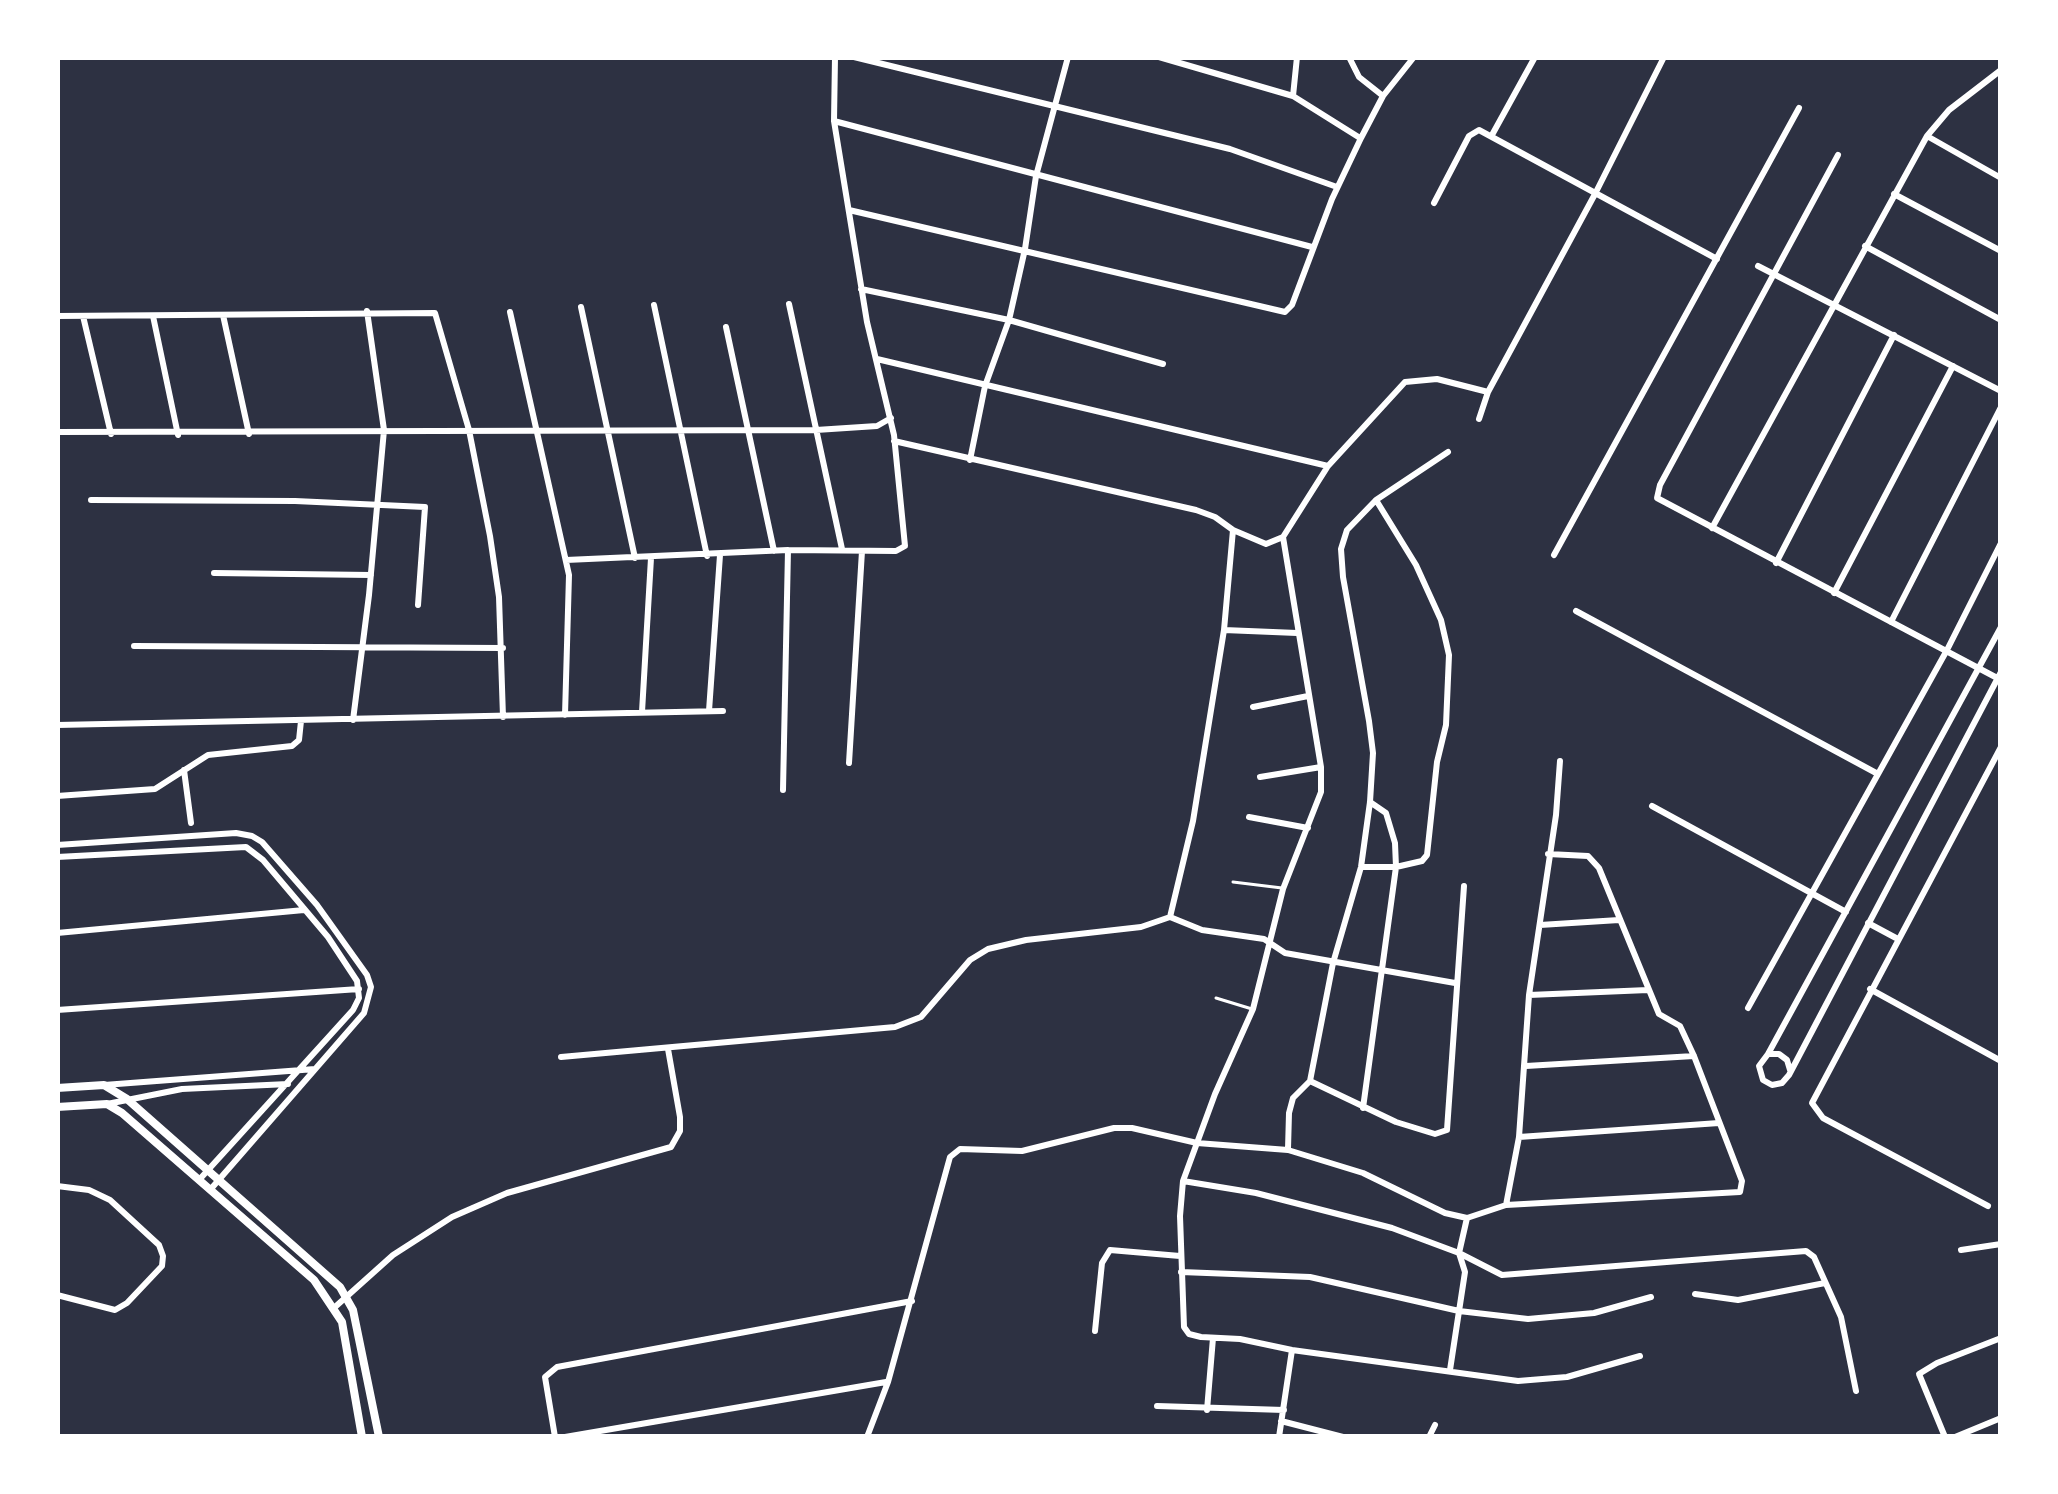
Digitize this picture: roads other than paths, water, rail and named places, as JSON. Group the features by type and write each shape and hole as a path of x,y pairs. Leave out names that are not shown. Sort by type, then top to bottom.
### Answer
{"street":[{"path":"566,560 896,550 905,544 891,418 861,289 834,121 836,57"},
{"path":"854,57 1230,149 1338,187"},
{"path":"970,460 985,386 1009,320 1036,176 1068,57"},
{"path":"1160,57 1293,96 1361,139"},
{"path":"1293,96 1297,57"},
{"path":"1349,57 1359,77 1383,96"},
{"path":"849,210 1279,313 1289,309 1338,187 1383,96 1414,57"},
{"path":"1492,135 1534,57"},
{"path":"1479,419 1488,392 1664,57"},
{"path":"1712,528 1927,136 1949,110 2001,70"},
{"path":"1554,555 1799,108"},
{"path":"834,121 1312,247"},
{"path":"1434,203 1468,136 1479,130 1717,260"},
{"path":"1927,136 2001,178"},
{"path":"1838,155 1660,485 1659,500 1776,563 1981,669 2000,677 1790,1070 1782,1083 1763,1080 1759,1066 1981,669 2001,627"},
{"path":"1894,194 2001,250"},
{"path":"1865,246 2001,320"},
{"path":"1758,266 2001,391"},
{"path":"861,289 1009,320 1163,364"},
{"path":"789,304 842,549"},
{"path":"654,305 707,556"},
{"path":"581,307 634,558"},
{"path":"352,720 384,430 367,311"},
{"path":"57,316 432,311 441,325 469,430 499,597 503,717"},
{"path":"510,312 566,560 571,618 565,716"},
{"path":"223,315 249,434"},
{"path":"83,316 112,434"},
{"path":"153,316 178,434"},
{"path":"726,327 774,551"},
{"path":"1776,563 1894,335"},
{"path":"877,359 1328,466"},
{"path":"1834,593 1953,366"},
{"path":"877,426 894,438 970,460 1196,510 1266,544 1283,537 1328,466 1406,382 1437,379 1488,392"},
{"path":"1891,622 2001,406"},
{"path":"57,432 816,430 877,426 891,418"},
{"path":"1288,1150 1293,1098 1310,1081 1333,963 1361,867 1370,802 1373,752 1342,548 1347,530 1376,500 1448,452"},
{"path":"92,500 425,506 418,605"},
{"path":"1361,867 1396,867 1422,861 1427,855 1446,725 1449,655 1441,620 1416,566 1376,500"},
{"path":"1170,917 1192,821 1224,630 1233,530"},
{"path":"1283,537 1321,767 1321,792 1283,889 1253,1009 1183,1181 1182,1321 1189,1334 1540,1381 1640,1356"},
{"path":"1748,1008 1947,650 2001,543"},
{"path":"783,790 788,550"},
{"path":"849,763 862,551"},
{"path":"709,711 721,555"},
{"path":"642,712 651,558"},
{"path":"214,573 371,575"},
{"path":"1576,611 1878,774"},
{"path":"1224,630 1297,633"},
{"path":"134,646 503,648"},
{"path":"1252,706 1308,696"},
{"path":"57,725 723,711"},
{"path":"57,796 155,789 208,755 292,746 300,735 301,721"},
{"path":"1988,1206 1823,1118 1811,1105 2001,748"},
{"path":"1506,1205 1520,1137 1529,995 1560,760"},
{"path":"1260,777 1321,767"},
{"path":"184,770 191,823"},
{"path":"1364,1108 1396,867 1386,813 1370,802"},
{"path":"1652,806 1846,913"},
{"path":"1249,817 1308,829"},
{"path":"57,845 236,833 252,836 317,905 359,960 371,987 364,1012 210,1190"},
{"path":"57,857 246,847 348,964 358,990 353,1010 199,1180"},
{"path":"867,1437 888,1382 950,1157 960,1149 1018,1152 1114,1128 1132,1128 1197,1143 1288,1150 1363,1173 1445,1213 1467,1218 1506,1205 1735,1194 1743,1187 1694,1056 1680,1026 1659,1014 1594,860 1548,854"},
{"path":"1310,1081 1364,1108 1435,1134 1448,1130 1464,886"},
{"path":"57,933 317,905"},
{"path":"562,1057 878,1030 911,1023 970,960 988,949 1141,926 1170,917 1202,930 1255,936 1285,953 1455,982"},
{"path":"1540,925 1618,920"},
{"path":"1868,923 1897,938"},
{"path":"57,1010 371,987"},
{"path":"1870,989 2001,1061"},
{"path":"1529,995 1648,990"},
{"path":"335,1307 393,1255 452,1217 507,1192 670,1147 680,1131 680,1117 668,1049"},
{"path":"1768,1054 1784,1056 1790,1070"},
{"path":"1526,1066 1694,1056"},
{"path":"57,1088 315,1069"},
{"path":"57,1107 107,1104 182,1090 303,1082"},
{"path":"104,1085 128,1099 347,1296 379,1437"},
{"path":"107,1104 314,1280 335,1307 342,1322 362,1437"},
{"path":"1520,1137 1721,1123"},
{"path":"1183,1181 1392,1228 1459,1253 1485,1269 1524,1276 1801,1249 1814,1257 1841,1317 1856,1391"},
{"path":"57,1186 89,1190 110,1200 159,1245 163,1256 162,1266 115,1310 57,1295"},
{"path":"1450,1370 1465,1272 1459,1253 1467,1218"},
{"path":"1961,1250 2001,1244"},
{"path":"1095,1330 1102,1263 1110,1250 1180,1256"},
{"path":"1181,1272 1298,1276 1459,1311 1528,1319 1594,1313 1651,1297"},
{"path":"1695,1294 1738,1300 1825,1283"},
{"path":"555,1437 544,1377 557,1367 912,1301"},
{"path":"1945,1437 1922,1381 1923,1371 2001,1337"},
{"path":"1207,1410 1213,1338"},
{"path":"1279,1437 1292,1350"},
{"path":"565,1437 888,1382"},
{"path":"1157,1406 1283,1410"},
{"path":"1955,1437 2001,1418"},
{"path":"1281,1421 1343,1437"},
{"path":"1429,1437 1435,1425"}],"lane":[{"path":"1233,882 1283,889"},
{"path":"1216,998 1253,1009"}]}
